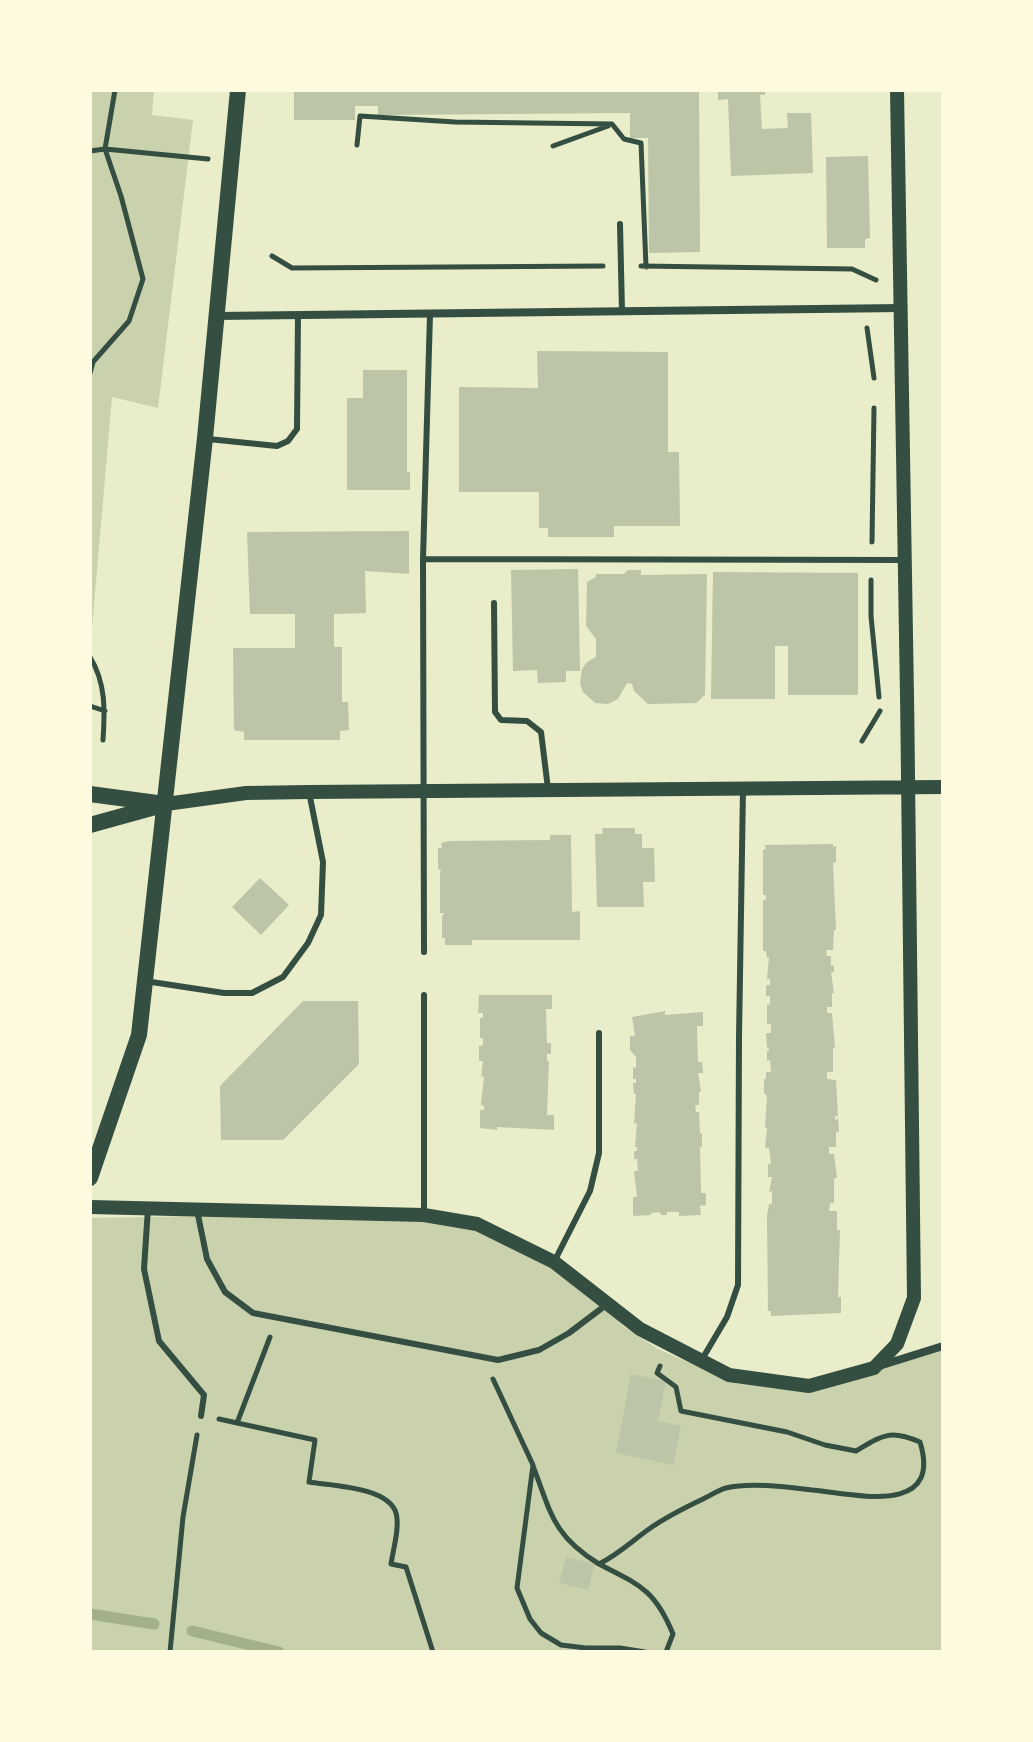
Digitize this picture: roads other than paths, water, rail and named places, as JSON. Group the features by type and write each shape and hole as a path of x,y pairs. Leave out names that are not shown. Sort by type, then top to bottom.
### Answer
{"main road":[{"path":"90,1178 139,1035 205,438 238,90"},
{"path":"90,794 166,804"},
{"path":"90,825 166,804"}],"street":[{"path":"874,1368 897,1344 914,1298 910,785 903,560 897,90"},
{"path":"217,316 901,308"},
{"path":"166,804 246,793 943,787"},
{"path":"90,1207 424,1215 477,1224 554,1262 640,1329 729,1375 809,1386 943,1346"}],"lane":[{"path":"620,224 622,312"},
{"path":"424,952 423,559 430,314"},
{"path":"205,438 277,446 288,441 297,429 298,315"},
{"path":"423,559 903,560"},
{"path":"494,603 495,712 501,720 527,721 541,732 548,789"},
{"path":"701,1361 727,1317 738,1285 743,787"},
{"path":"145,981 224,993 252,993 283,977 308,943 321,915 323,862 309,792"},
{"path":"424,995 424,1215"},
{"path":"554,1262 590,1191 599,1153 599,1033"},
{"path":"148,1208 144,1269 159,1341 204,1395 201,1416"},
{"path":"197,1210 207,1259 225,1292 253,1313 494,1360 539,1350 569,1333 609,1303"}],"waterway":[{"path":"90,1614 154,1624"},
{"path":"192,1631 279,1652"}]}
